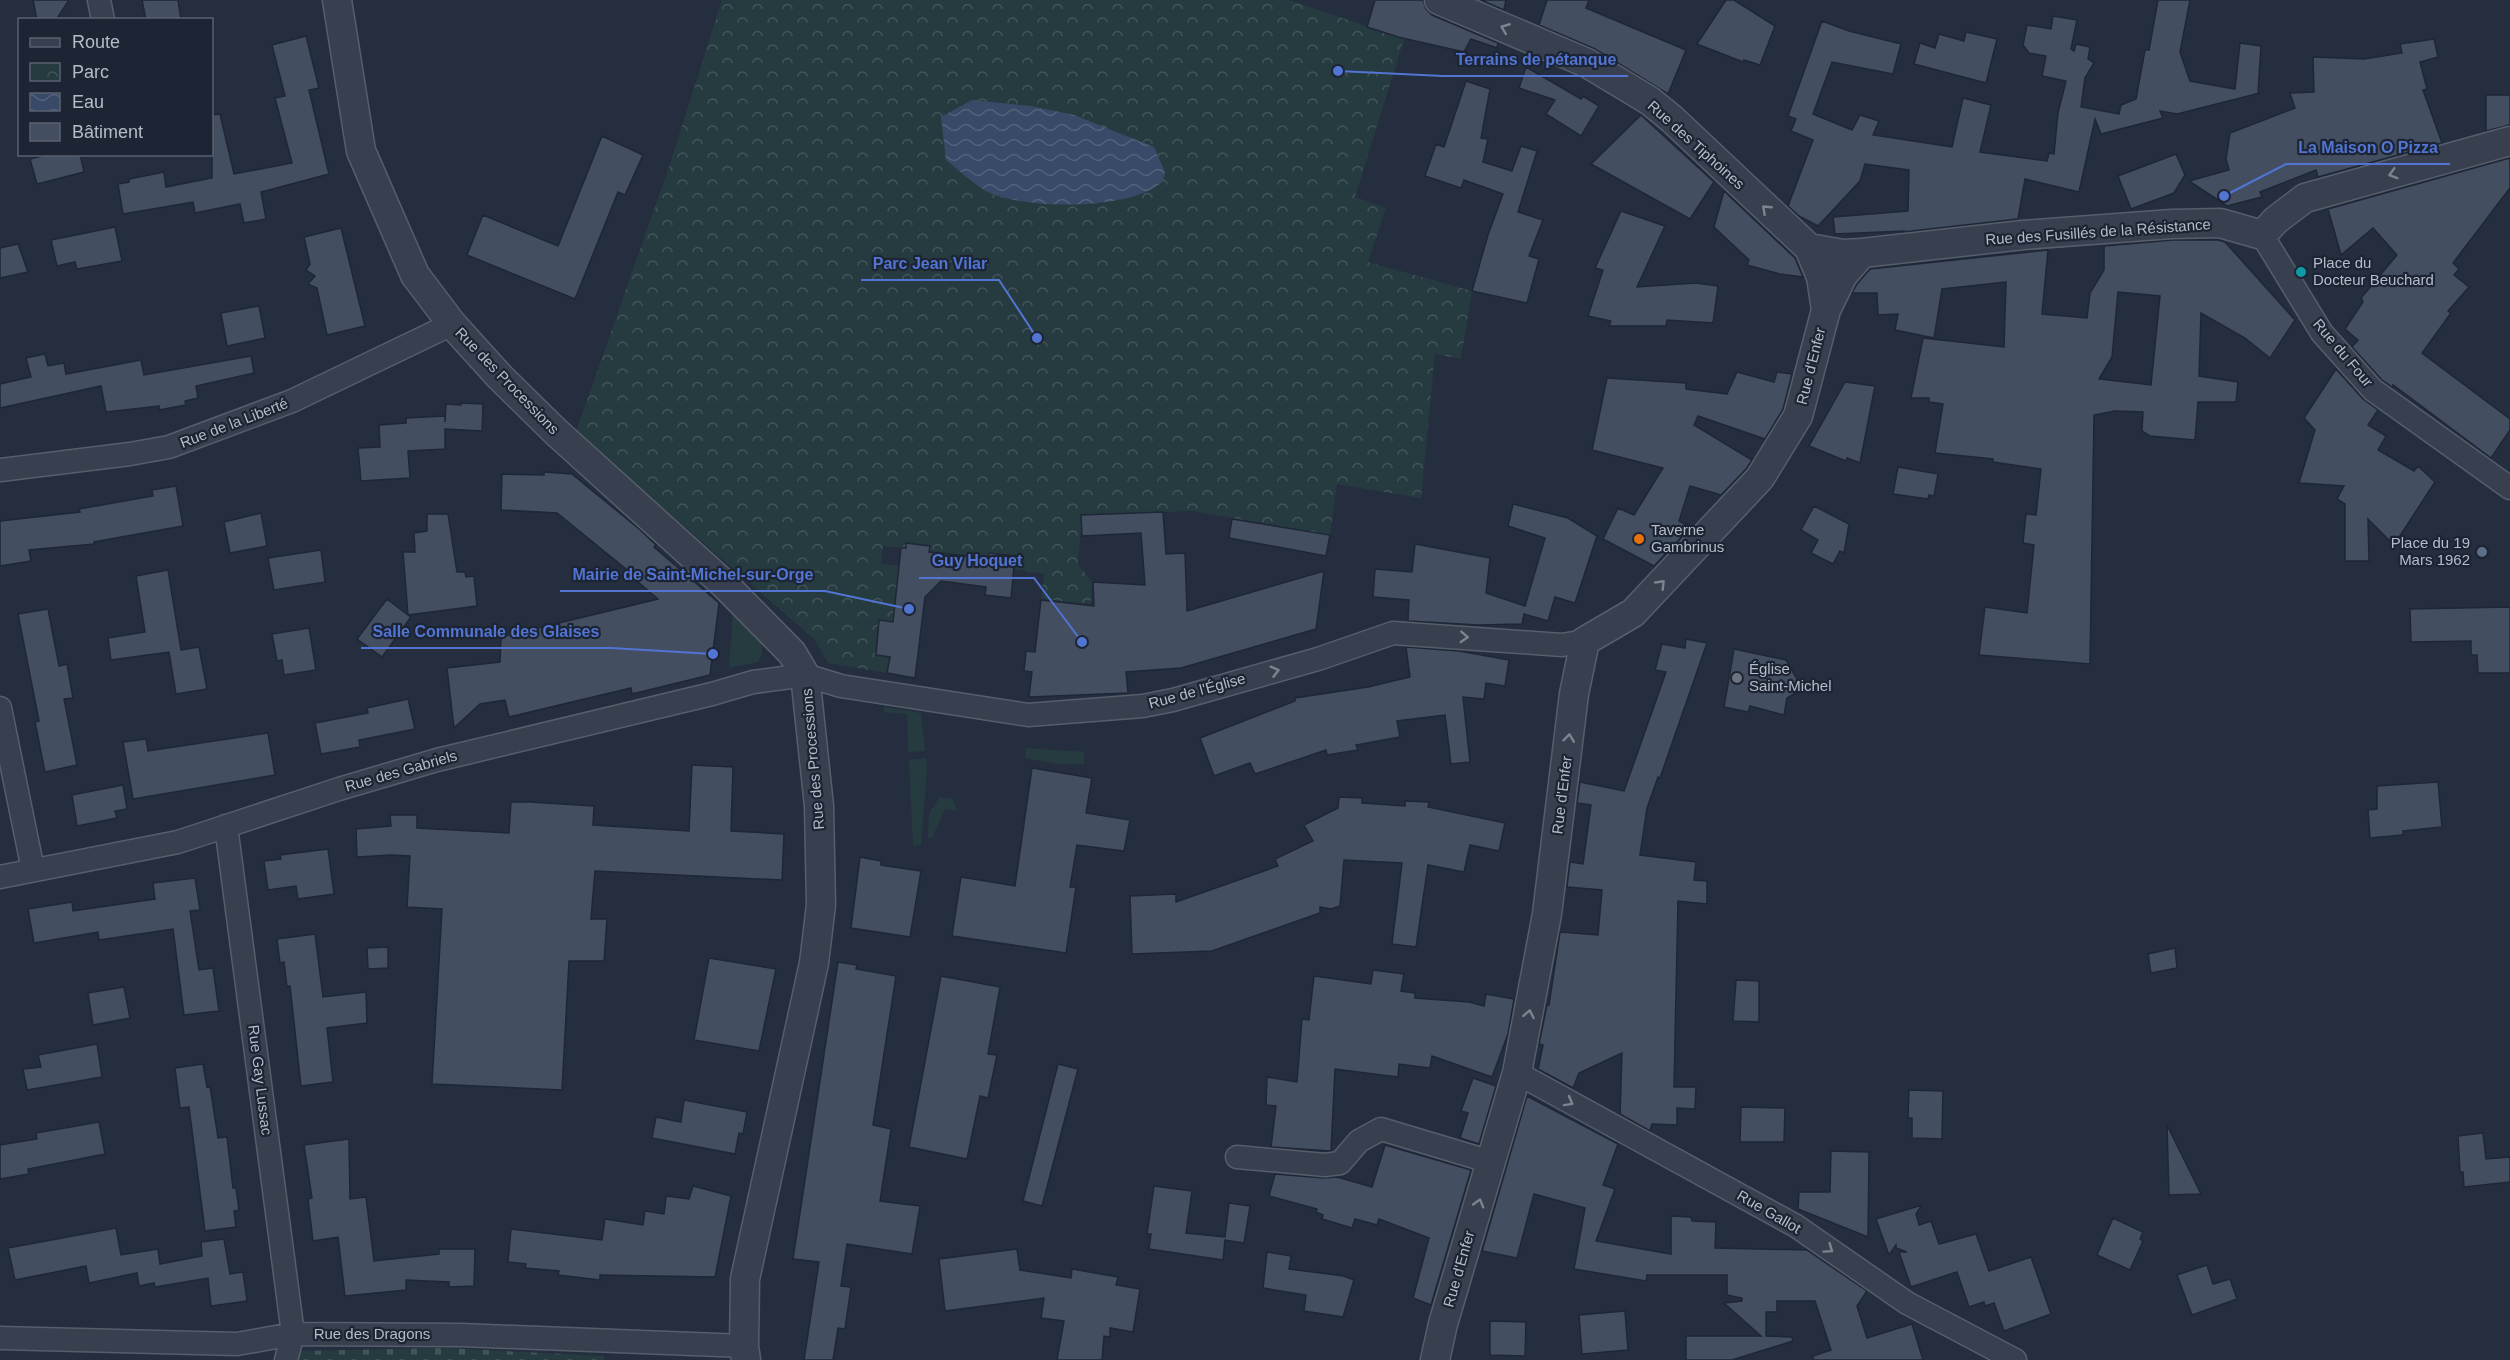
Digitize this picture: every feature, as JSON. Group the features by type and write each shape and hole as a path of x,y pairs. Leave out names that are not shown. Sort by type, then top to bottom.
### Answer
{"street":[{"path":"99,0 104,18"},
{"name":"Rue des Processions","path":"337,0 361,151 415,275 452,324 500,377 556,432 724,584 792,653 805,675 819,806 821,905 814,963 745,1279 745,1353"},
{"name":"Rue des Tiphoines","path":"1439,0 1587,63 1650,101 1809,248"},
{"path":"2262,235 2276,220 2305,198 2510,141"},
{"name":"Rue des Fusillés de la Résistance","path":"1809,248 1843,254 1862,253 2023,235 2172,224 2220,223 2262,235"},
{"name":"Rue du Four","path":"2262,235 2322,333 2373,390 2510,488"},
{"name":"Rue d'Enfer","path":"1809,248 1821,277 1826,310"},
{"name":"Rue d'Enfer","path":"1435,1360 1517,1073 1547,914 1574,694 1585,641 1633,613 1760,478 1798,416 1826,310 1843,275 1862,253"},
{"name":"Rue de la Liberté","path":"0,470 169,447 292,401 452,324"},
{"name":"Rue de l'Église","path":"805,675 842,686 1028,715 1158,703 1318,659 1393,633 1562,645 1585,641"},
{"name":"Rue des Gabriels","path":"0,877 178,842 339,789 437,760 712,694 753,682 805,675"},
{"path":"0,708 33,870"},
{"name":"Rue Gay Lussac","path":"226,826 293,1334"},
{"name":"Rue Gallot","path":"1517,1073 1796,1226 1907,1303 2015,1360"},
{"path":"1237,1157 1325,1165 1340,1163 1359,1141 1381,1129 1491,1162"},
{"path":"286,1360 293,1334"},
{"name":"Rue des Dragons","path":"0,1338 237,1344 293,1334 461,1335 745,1353"}],"green space":[{"path":"722,0 1289,0 1404,39 1355,197 1386,208 1368,262 1472,291 1461,359 1435,354 1421,498 1337,484 1330,535 1192,511 1082,515 1078,564 1092,582 1091,604 1041,599 1044,574 1014,569 1015,556 989,553 988,558 929,552 929,546 907,543 906,548 883,546 881,564 899,566 893,622 879,621 876,654 890,657 887,673 828,663 815,640 576,432 669,167"},
{"path":"733,611 762,644 762,654 758,662 729,668"},
{"path":"884,707 921,713 925,751 908,752 907,714 884,712"},
{"path":"1025,748 1084,752 1084,764 1057,764 1026,758"},
{"path":"926,758 921,845 913,846 909,760"},
{"path":"940,797 953,799 957,811 945,809 932,838 928,838 929,813"},
{"path":"445,1348 604,1356 604,1360 299,1360 299,1351"}],"water":[{"path":"972,100 1031,106 1074,115 1154,147 1165,172 1163,181 1148,191 1128,198 1079,204 1029,202 990,193 946,160 941,117"}],"building":[{"path":"33,0 69,0 57,18 37,18"},
{"path":"142,0 178,0 181,18 146,18"},
{"path":"1375,0 1423,0 1426,9 1432,15 1498,43 1497,48 1471,39 1464,52 1398,37 1367,27"},
{"path":"1481,0 1506,0 1504,10"},
{"path":"1547,0 1589,0 1586,8 1686,50 1668,94 1595,49 1539,25"},
{"path":"1726,0 1734,0 1775,26 1760,65 1744,60 1743,62 1697,44"},
{"path":"2158,0 2190,0 2180,52 2190,81 2235,89 2240,43 2261,46 2258,93 2260,93 2177,114 2160,111 2163,118 2101,134 2095,119 2079,192 2025,179 2018,219 1903,232 1835,234 1833,217 1908,211 1909,170 1865,164 1860,181 1818,226 1799,216 1788,206 1813,140 1791,131 1796,119 1788,116 1822,21 1849,31 1901,44 1893,74 1832,62 1813,114 1852,130 1860,115 1879,121 1873,135 1952,147 1963,98 1991,105 1980,152 2047,161 2049,153 2054,154 2058,113 2066,81 2042,76 2046,56 2029,53 2023,45 2027,25 2051,29 2053,16 2077,20 2071,49 2074,51 2076,44 2090,47 2088,59 2094,63 2085,78 2081,107 2119,114 2121,105 2136,99 2145,50 2149,50"},
{"path":"1966,32 1997,39 1986,83 1914,64 1920,43 1935,48 1939,34 1964,41"},
{"path":"306,36 319,88 309,90 329,174 261,192 266,219 244,223 240,204 195,213 193,202 123,214 118,184 129,182 129,179 164,172 166,187 212,178 213,115 220,114 234,174 292,163 275,98 285,96 272,45"},
{"path":"2434,39 2438,57 2420,62 2427,89 2423,90 2442,143 2318,177 2316,170 2260,192 2262,197 2227,206 2189,181 2229,170 2226,159 2230,133 2295,108 2290,93 2314,92 2313,57 2364,59 2402,53 2400,44"},
{"path":"1526,67 1581,99 1583,96 1599,106 1581,136 1546,114 1555,100 1519,88"},
{"path":"1466,81 1490,89 1481,138 1488,139 1483,162 1512,171 1521,146 1537,151 1518,212 1543,220 1529,256 1539,259 1527,303 1472,291 1488,235 1503,194 1464,180 1461,188 1425,176 1436,144 1444,147"},
{"path":"2486,95 2510,95 2510,125 2486,131"},
{"path":"1641,115 1714,182 1690,219 1591,164"},
{"path":"602,136 643,155 625,195 618,192 575,299 467,255 483,215 558,246"},
{"path":"2176,154 2185,175 2174,193 2131,209 2118,176"},
{"path":"41,156 80,156 84,172 37,184 30,159"},
{"path":"2510,158 2510,188 2453,263 2459,269 2454,275 2469,287 2448,311 2451,313 2422,353 2510,419 2510,430 2491,458 2393,385 2392,387 2382,380 2352,347 2358,340 2345,329 2363,302 2361,298 2397,255 2373,228 2341,255 2328,209"},
{"path":"1724,191 1795,258 1803,277 1780,274 1747,265 1749,260 1714,227"},
{"path":"1621,211 1665,226 1637,287 1696,283 1718,286 1713,323 1667,320 1666,326 1609,326 1611,321 1588,316 1603,270 1595,268"},
{"path":"115,227 122,261 77,269 75,262 57,266 51,240"},
{"path":"341,228 365,326 327,335 317,288 308,284 315,276 306,270 310,264 304,237"},
{"path":"2173,240 2225,242 2295,320 2270,358 2245,338 2201,313 2199,376 2238,382 2236,402 2198,402 2195,440 2150,436 2142,431 2143,412 2115,411 2094,415 2090,664 1979,655 1985,607 2027,613 2034,545 2023,543 2026,514 2036,515 2041,469 1993,462 1993,459 1935,453 1943,404 1929,402 1929,398 1911,398 1923,338 2004,347 2006,282 1942,289 1934,338 1895,330 1898,314 1878,315 1877,293 1852,293 1870,269 2048,250 2042,314 2087,318 2090,293 2104,270 2104,246","holes":["2118,292 2160,296 2151,385 2099,379 2112,357"]},
{"path":"18,244 28,272 0,278 0,248"},
{"path":"259,306 265,338 227,346 221,313"},
{"path":"45,354 48,366 64,363 66,374 141,360 144,375 251,356 254,373 196,386 198,398 185,401 186,405 159,410 159,406 106,412 101,386 0,408 0,384 31,377 26,358"},
{"path":"2336,369 2363,399 2378,410 2368,425 2386,436 2378,450 2414,471 2418,466 2435,482 2394,545 2368,519 2369,561 2345,561 2345,504 2337,499 2344,486 2299,483 2315,430 2304,418"},
{"path":"1737,372 1774,382 1777,372 1792,374 1783,409 1765,439 1698,416 1694,425 1752,460 1747,468 1721,495 1690,486 1679,521 1691,527 1654,566 1603,539 1618,508 1634,515 1663,468 1592,450 1607,378 1686,383 1686,389 1727,394"},
{"path":"1845,382 1875,386 1860,463 1847,458 1846,461 1809,446"},
{"path":"461,403 483,404 482,431 445,429 445,449 408,451 410,478 361,481 358,448 380,447 379,425 406,423 406,418 445,416 445,422 446,404 461,405"},
{"path":"1898,467 1938,474 1934,496 1929,495 1928,499 1893,494"},
{"path":"544,472 572,474 638,528 656,545 654,547 719,603 710,675 632,694 631,688 509,717 505,700 480,704 454,728 447,668 500,662 501,637 658,599 631,576 632,574 557,513 501,510 502,474 544,475"},
{"path":"176,486 183,526 94,542 94,544 29,550 31,561 0,566 0,521 80,512 79,509 153,496 152,490"},
{"path":"1513,504 1568,518 1597,536 1575,603 1555,597 1548,621 1524,614 1522,624 1478,625 1408,621 1409,600 1373,597 1375,569 1412,572 1415,544 1490,558 1486,593 1525,606 1545,538 1508,526"},
{"path":"1814,506 1849,524 1844,553 1840,551 1833,564 1811,553 1818,540 1801,530"},
{"path":"1163,512 1166,554 1185,553 1187,611 1324,571 1316,629 1181,668 1126,672 1128,693 1029,697 1032,672 1024,671 1026,651 1035,652 1041,600 1094,606 1093,582 1145,585 1141,533 1082,536 1081,515"},
{"path":"261,513 267,546 230,553 224,522"},
{"path":"427,514 448,514 457,572 465,572 466,577 474,576 477,606 408,615 403,552 415,552 414,533 427,531"},
{"path":"1232,519 1330,535 1326,556 1229,538"},
{"path":"906,543 930,546 929,552 988,558 989,553 1015,556 1011,598 985,595 986,587 941,581 925,597 915,678 887,673 890,657 876,655 879,620 893,622 901,548 906,548"},
{"path":"321,550 325,582 274,590 268,558"},
{"path":"168,570 181,650 199,647 207,689 176,694 169,652 111,660 108,638 145,632 136,576"},
{"path":"387,599 411,617 382,657 357,639"},
{"path":"2510,607 2510,673 2478,673 2477,655 2471,655 2471,641 2411,642 2410,609"},
{"path":"48,609 59,666 67,664 73,698 64,699 77,765 45,772 35,722 39,721 18,614"},
{"path":"309,628 316,670 284,675 282,660 277,661 272,634"},
{"path":"1686,639 1707,643 1660,778 1658,777 1647,808 1640,855 1696,862 1694,880 1707,881 1707,904 1678,901 1674,1087 1696,1087 1695,1109 1677,1108 1677,1125 1652,1124 1650,1131 1620,1114 1622,1053 1579,1073 1573,1088 1538,1069 1543,1045 1539,1044 1547,1005 1549,1005 1560,932 1598,935 1602,890 1567,887 1570,862 1583,864 1591,805 1577,803 1580,782 1624,791 1666,672 1655,670 1662,644 1685,648"},
{"path":"1406,647 1459,651 1509,660 1505,686 1486,683 1484,699 1463,697 1470,762 1451,764 1445,715 1397,721 1400,737 1356,745 1358,750 1327,755 1326,750 1255,774 1250,763 1214,776 1200,738 1295,701 1295,698 1368,687 1410,677"},
{"path":"1734,649 1786,660 1798,681 1796,693 1787,698 1784,715 1750,706 1748,712 1724,707"},
{"path":"408,699 415,729 359,740 360,747 321,754 315,723 368,713 367,708"},
{"path":"268,733 275,775 133,799 123,742 146,739 148,751"},
{"path":"692,765 733,767 731,831 784,834 782,880 595,871 591,919 607,919 604,961 569,961 562,1090 432,1084 442,909 407,907 410,856 357,857 356,829 391,826 390,815 417,815 417,828 509,833 511,802 530,802 594,806 593,825 689,831"},
{"path":"1032,768 1092,778 1086,813 1130,820 1124,851 1077,845 1070,887 1076,887 1066,953 952,936 961,877 1015,886"},
{"path":"2438,782 2442,827 2403,831 2403,835 2370,838 2368,810 2377,809 2377,786"},
{"path":"123,785 127,809 115,811 117,818 77,826 72,795"},
{"path":"1339,797 1362,798 1362,803 1405,806 1405,801 1429,802 1428,807 1505,823 1499,851 1470,845 1464,872 1428,865 1416,947 1392,944 1402,863 1344,860 1340,906 1331,909 1320,907 1320,913 1212,951 1132,954 1130,896 1176,894 1176,902 1278,866 1275,859 1313,841 1304,825 1338,808"},
{"path":"328,849 334,894 298,899 296,886 268,890 264,861 281,859 280,855"},
{"path":"860,857 881,861 881,865 921,871 910,937 851,928"},
{"path":"195,878 200,910 190,911 199,970 213,968 219,1011 184,1015 173,929 99,940 98,932 34,943 28,909 72,902 73,911 155,899 153,883"},
{"path":"315,934 323,997 366,992 367,1023 327,1028 333,1082 301,1086 290,986 287,987 284,962 280,963 277,939"},
{"path":"388,947 388,968 368,969 367,948"},
{"path":"2175,948 2177,968 2151,973 2148,954"},
{"path":"709,958 776,969 759,1051 694,1040"},
{"path":"838,962 857,965 856,969 896,976 873,1125 891,1129 880,1201 920,1206 912,1254 847,1244 841,1286 851,1287 845,1329 838,1328 833,1360 804,1360 819,1262 793,1259"},
{"path":"1373,970 1404,974 1401,991 1415,993 1415,998 1469,1002 1484,1006 1486,994 1514,999 1508,1034 1492,1077 1432,1056 1430,1068 1399,1064 1398,1077 1335,1069 1331,1151 1271,1147 1276,1106 1266,1105 1267,1077 1297,1082 1302,1019 1309,1020 1314,976 1371,984"},
{"path":"941,976 1000,987 988,1054 997,1055 988,1098 980,1096 967,1159 909,1147"},
{"path":"1736,980 1759,981 1759,1022 1733,1021"},
{"path":"124,987 130,1018 93,1025 88,993"},
{"path":"97,1044 102,1077 27,1090 23,1069 41,1067 38,1055"},
{"path":"203,1064 207,1087 210,1086 218,1138 227,1137 233,1188 236,1188 239,1210 234,1211 236,1227 205,1231 189,1107 180,1108 175,1068"},
{"path":"1058,1064 1078,1069 1042,1206 1023,1201"},
{"path":"1473,1078 1496,1086 1479,1144 1460,1138 1468,1113 1461,1111"},
{"path":"1909,1090 1943,1091 1942,1139 1912,1138 1912,1118 1908,1118"},
{"path":"1527,1096 1618,1144 1603,1185 1615,1189 1596,1241 1671,1254 1671,1216 1691,1217 1692,1221 1716,1222 1715,1248 1807,1250 1867,1291 1857,1306 1867,1338 1912,1324 1923,1360 1813,1360 1813,1356 1831,1350 1815,1301 1777,1301 1777,1312 1766,1312 1766,1336 1792,1337 1793,1341 1732,1360 1686,1360 1686,1336 1761,1336 1724,1303 1742,1301 1742,1298 1727,1295 1727,1275 1647,1275 1646,1281 1574,1269 1585,1208 1534,1194 1517,1258 1482,1251"},
{"path":"684,1100 747,1112 743,1134 739,1133 735,1154 652,1138 656,1117 681,1122"},
{"path":"1741,1107 1785,1108 1784,1142 1740,1142"},
{"path":"99,1122 105,1154 28,1169 29,1174 0,1179 0,1145 37,1139 36,1133"},
{"path":"2167,1125 2201,1194 2169,1195"},
{"path":"2483,1133 2486,1159 2510,1157 2510,1182 2464,1187 2463,1172 2460,1172 2458,1136"},
{"path":"349,1139 350,1199 366,1197 374,1261 439,1254 439,1249 475,1249 474,1286 449,1287 449,1282 406,1280 406,1290 345,1296 338,1237 313,1241 308,1199 312,1198 304,1145"},
{"path":"1385,1145 1471,1170 1431,1305 1413,1298 1429,1238 1379,1219 1377,1225 1355,1219 1352,1228 1322,1219 1323,1215 1316,1212 1317,1209 1269,1196 1275,1174 1337,1177 1372,1187"},
{"path":"1831,1151 1869,1152 1868,1237 1798,1209 1799,1192 1830,1192"},
{"path":"693,1186 731,1196 715,1277 600,1275 600,1280 558,1275 559,1271 525,1268 526,1264 508,1262 511,1229 602,1240 605,1219 643,1225 645,1211 664,1214 666,1196 689,1199"},
{"path":"1154,1186 1192,1191 1186,1233 1225,1237 1229,1203 1250,1206 1244,1243 1225,1240 1223,1260 1149,1249 1151,1234 1147,1234"},
{"path":"1922,1205 1916,1214 1919,1225 1931,1221 1939,1244 1976,1234 1989,1271 2031,1257 2051,1314 2004,1331 1994,1303 1985,1306 1984,1302 1969,1307 1957,1272 1911,1287 1899,1252 1907,1252 1896,1248 1896,1245 1889,1255 1876,1219"},
{"path":"2113,1218 2143,1232 2140,1239 2143,1241 2130,1270 2097,1255"},
{"path":"116,1228 121,1255 158,1249 160,1264 202,1256 201,1242 224,1239 230,1274 243,1272 247,1301 211,1306 208,1278 155,1287 154,1283 139,1286 137,1273 89,1283 86,1266 15,1280 8,1248"},
{"path":"1017,1249 1020,1270 1071,1278 1072,1269 1118,1277 1116,1285 1140,1289 1133,1332 1110,1328 1110,1337 1104,1336 1102,1360 1057,1360 1064,1321 1041,1318 1044,1298 945,1311 939,1259"},
{"path":"1267,1252 1291,1256 1289,1269 1344,1276 1354,1280 1343,1317 1304,1311 1306,1295 1263,1288"},
{"path":"2207,1265 2213,1284 2230,1279 2237,1299 2192,1315 2177,1275"},
{"path":"1625,1311 1628,1350 1582,1354 1579,1315"},
{"path":"1490,1321 1526,1322 1525,1356 1490,1355"}],"place":[{"name":"Terrains de pétanque","path":"1338,71"},
{"name":"La Maison O Pizza","path":"2224,196"},
{"name":"Place du Docteur Beuchard","path":"2301,272"},
{"name":"Parc Jean Vilar","path":"1037,338"},
{"name":"Taverne Gambrinus","path":"1639,539"},
{"name":"Place du 19 Mars 1962","path":"2482,552"},
{"name":"Mairie de Saint-Michel-sur-Orge","path":"909,609"},
{"name":"Guy Hoquet","path":"1082,642"},
{"name":"Salle Communale des Glaises","path":"713,654"},
{"name":"Église Saint-Michel","path":"1737,678"}]}
